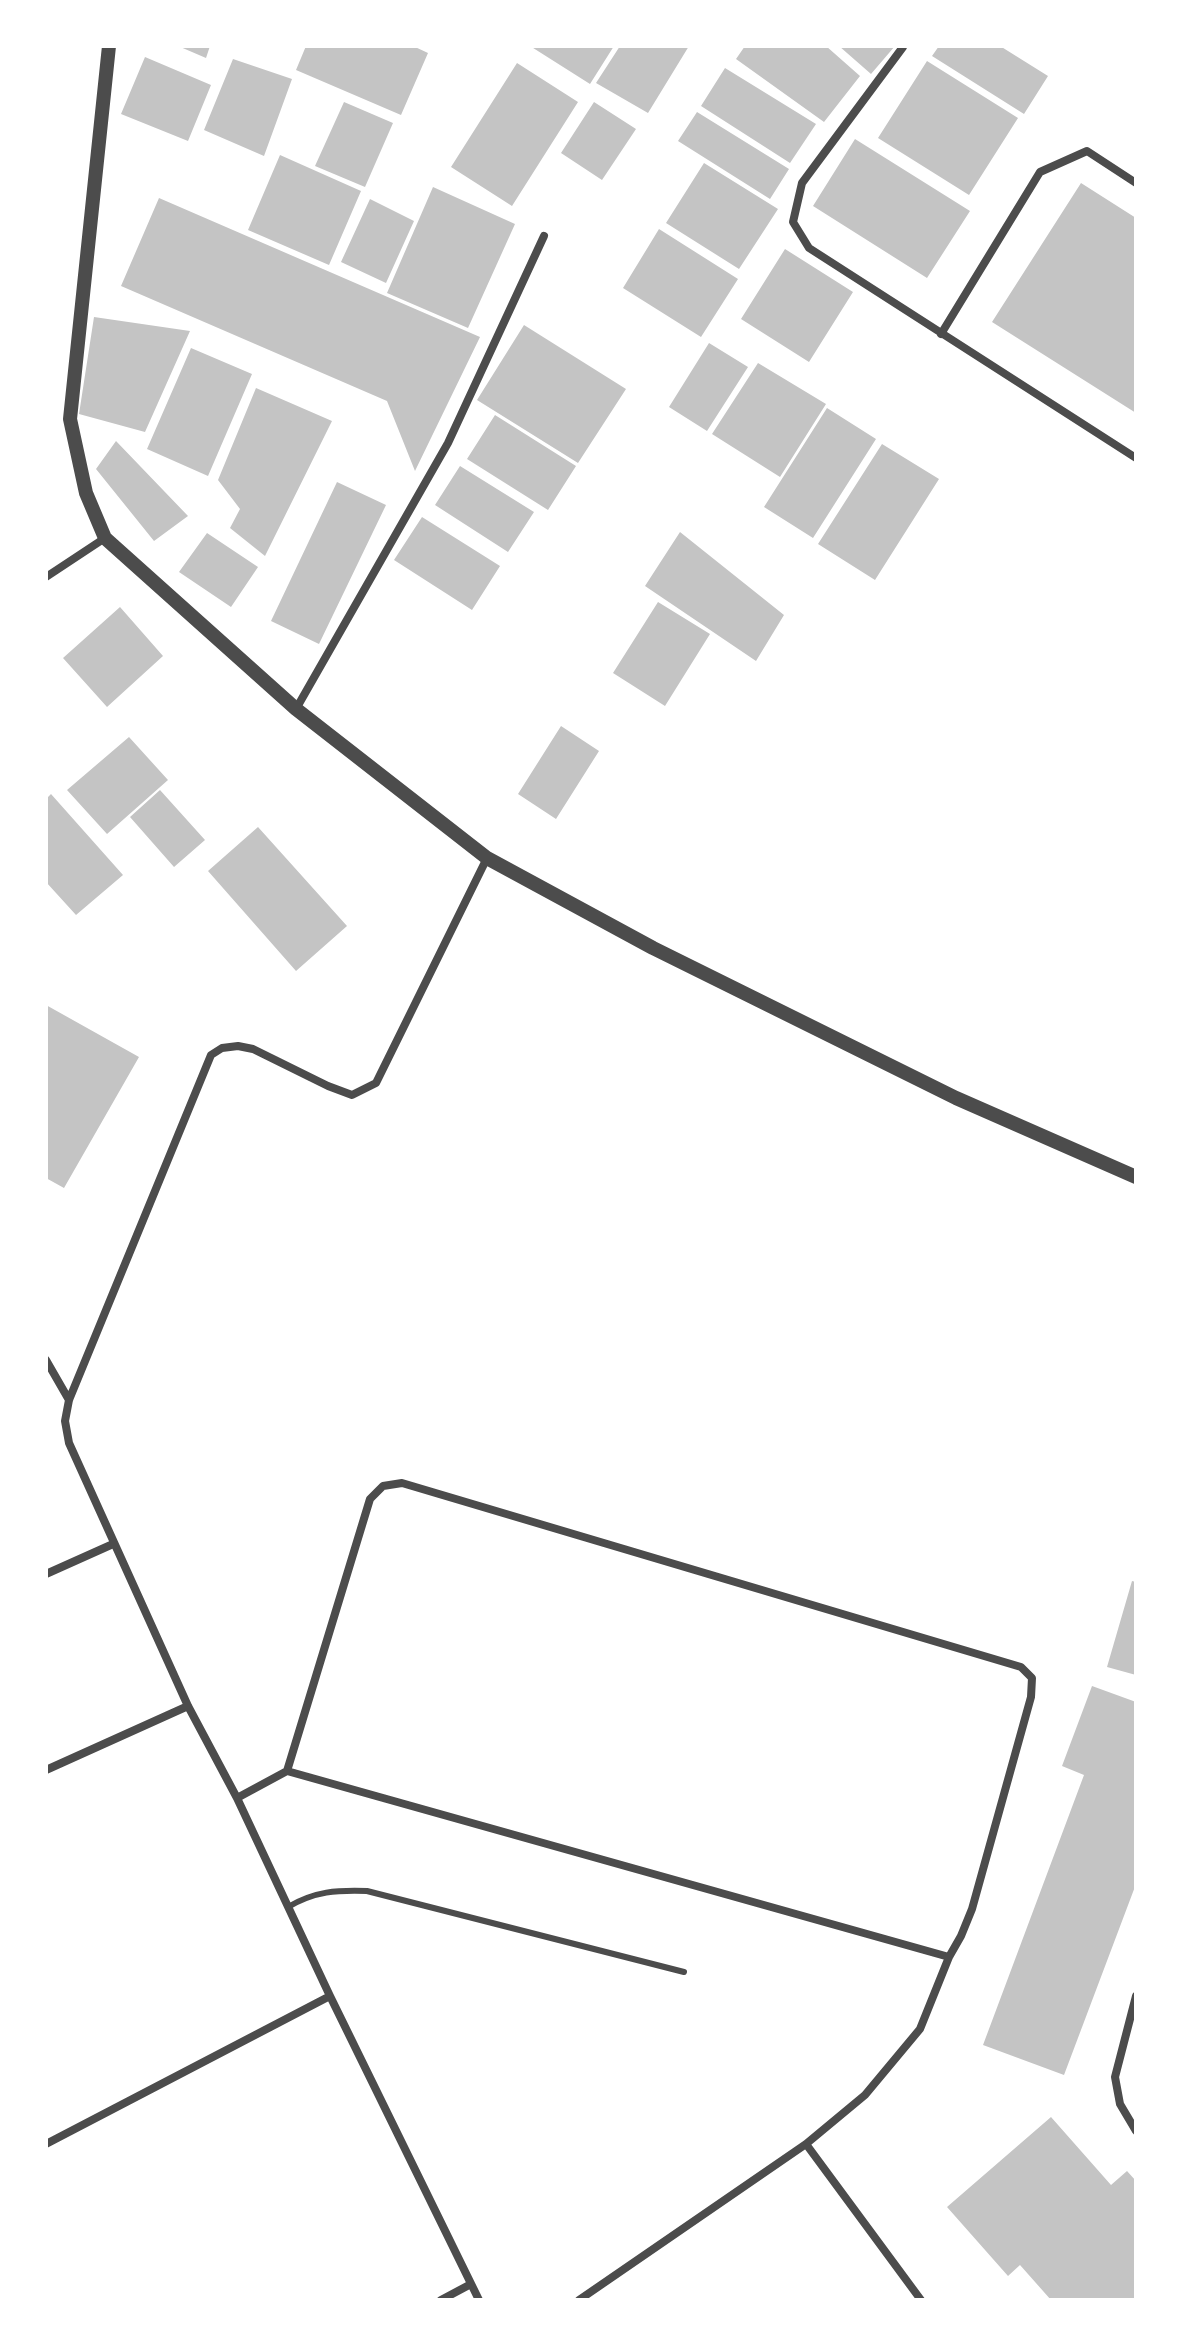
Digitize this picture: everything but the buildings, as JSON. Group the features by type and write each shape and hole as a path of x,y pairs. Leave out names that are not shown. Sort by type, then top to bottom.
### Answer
{"street":[{"path":"109,46 70,419 86,493 105,538 296,709 487,858 653,948 956,1098 1136,1177"},
{"path":"903,47 802,183 793,222 809,248 1136,458"},
{"path":"941,334 1040,172 1087,151 1136,183"},
{"path":"296,709 448,443 544,236"},
{"path":"46,577 105,538"},
{"path":"479,2300 237,1798 188,1706 69,1443 65,1421 69,1400 211,1055 222,1048 238,1046 253,1049 352,1095 376,1083 487,858"},
{"path":"46,1360 69,1400"},
{"path":"287,1771 370,1499 383,1486 402,1483 1021,1667 1032,1678 1031,1697 972,1909 920,2029 865,2095 806,2144 579,2300"},
{"path":"46,1574 113,1544"},
{"path":"46,1770 188,1706"},
{"path":"237,1798 287,1771 949,1957"},
{"path":"46,2144 330,1996"},
{"path":"1136,1996 1115,2077 1120,2104 1136,2131"},
{"path":"806,2144 921,2300"},
{"path":"441,2300 471,2284"}],"lane":[{"path":"288,1907 309,1895 332,1890 367,1891 684,1972"}]}
